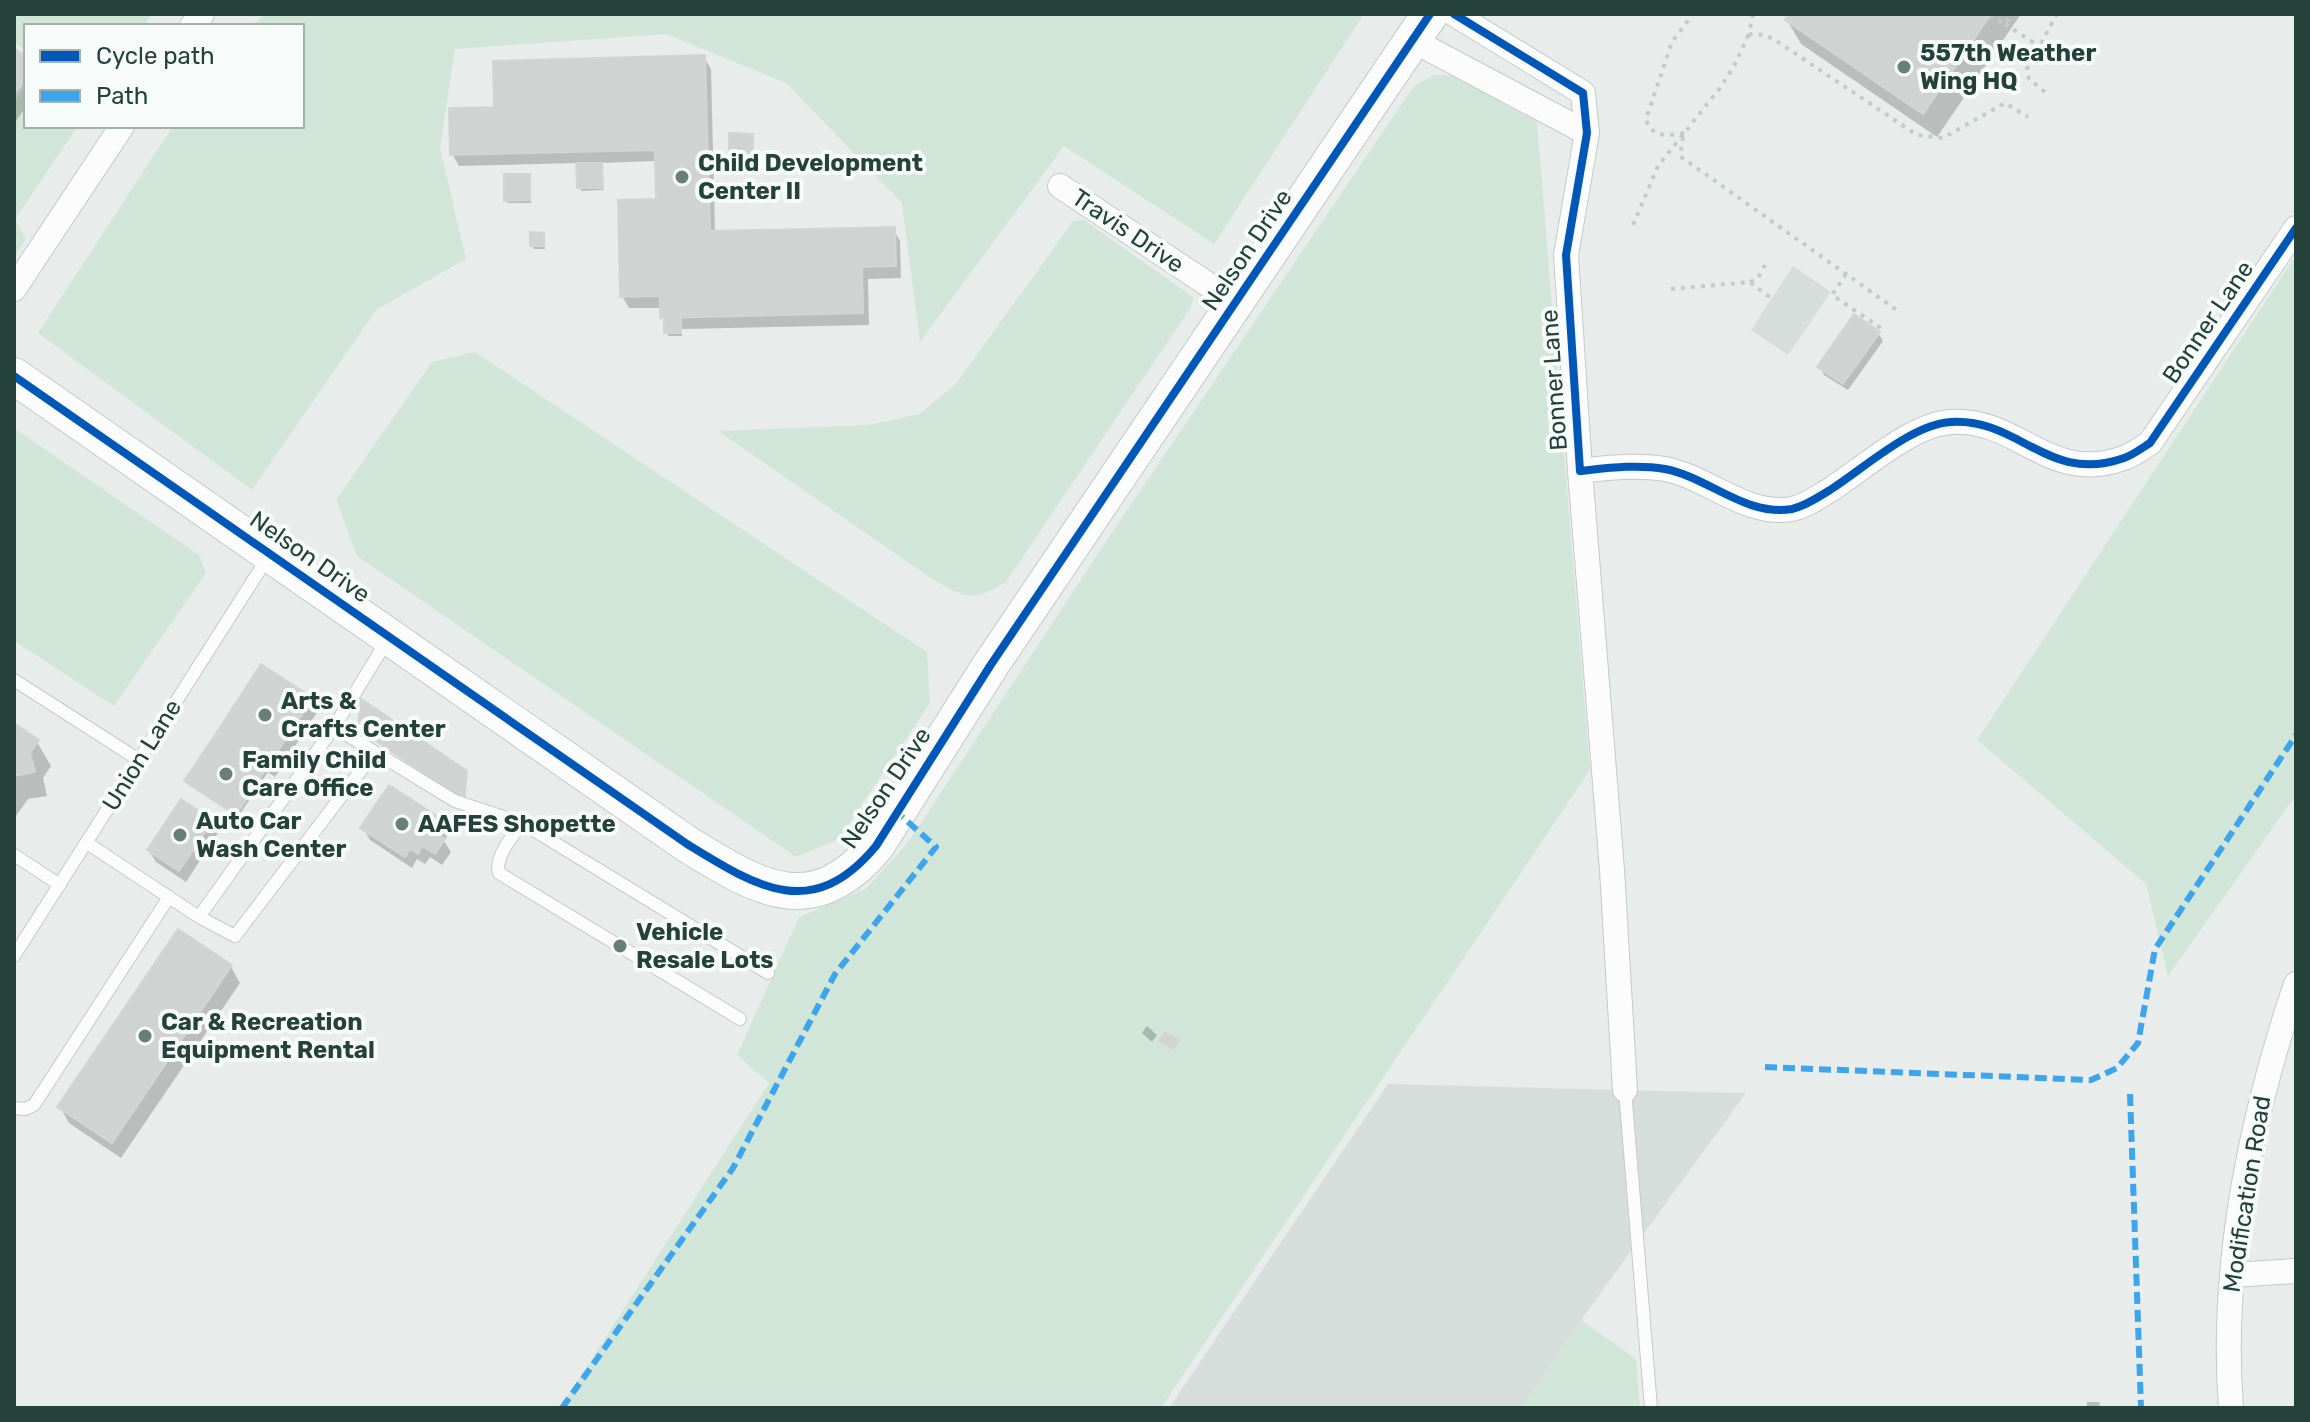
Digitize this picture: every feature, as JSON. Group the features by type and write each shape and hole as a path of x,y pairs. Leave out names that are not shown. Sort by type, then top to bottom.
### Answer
{"street":[{"name":"Bonner Lane","path":"1454,14 1583,93 1587,133 1566,255 1580,471 1627,467 1666,469 1754,505 1792,509 1812,501 1919,431 1946,423 1969,422 1996,428 2060,462 2085,465 2125,458 2150,443 2296,228"},
{"path":"1421,27 1587,133"},
{"name":"Nelson Drive","path":"14,376 674,835 732,872 776,889 822,889 842,880 861,865 876,846 990,666 1421,27"},
{"path":"14,289 121,128"},
{"name":"Travis Drive","path":"1060,186 1236,303"},
{"path":"1580,471 1612,870 1625,1090"},
{"name":"Modification Road","path":"2231,1408 2229,1293 2255,1129 2291,1016 2296,984"},
{"path":"2232,1275 2296,1271"}],"lane":[{"name":"Union Lane","path":"14,956 270,554"},
{"path":"199,917 334,727 389,637"},
{"path":"14,680 139,760"},
{"path":"334,727 455,801 522,823 768,973"},
{"path":"87,843 199,917 231,936 239,934 375,752"},
{"path":"522,823 500,859 497,866 499,873 740,1019"},
{"path":"14,855 60,885"},
{"path":"14,1108 25,1109 34,1105 169,897"},
{"path":"1625,1090 1651,1408"}],"path":[{"path":"1685,135 1656,133 1648,127 1646,119 1672,42 1693,14"},
{"path":"1633,225 1658,166 1685,135 1734,66 1749,34 1753,14"},
{"path":"2005,24 2011,14"},
{"path":"2045,92 2029,79 2027,69 2057,14"},
{"path":"1990,15 2065,63"},
{"path":"1749,34 1765,35 1775,40 1917,135 1943,138 2005,103 2028,117"},
{"path":"1685,135 1680,156 1898,311"},
{"path":"1671,289 1750,282 1758,278 1765,265"},
{"path":"1846,274 1832,295 1884,330"},
{"path":"1750,282 1772,299"}],"shaded area":[{"path":"1793,266 1831,292 1788,355 1751,330"},
{"path":"1388,1084 1746,1093 1581,1320 1522,1408 1169,1408"}],"green space":[{"path":"14,14 152,14 145,24 24,24 24,50 14,43"},
{"path":"265,14 1364,14 1214,244 1064,146 920,342 902,203 786,83 666,34 455,49 440,148 466,259 376,310 252,490 38,333 172,128 304,128 304,24 254,24"},
{"path":"1434,75 1456,76 1537,122 1590,770 1161,1408 560,1408 769,1083 737,1055 799,917 866,889 909,841 1117,525 1414,86"},
{"path":"24,88 24,128 77,128 15,219 26,239 14,257 14,103"},
{"path":"1084,220 1193,297 1191,307 1006,582 995,589 968,595 932,579 718,431 869,425 919,414 956,384 1073,221"},
{"path":"2296,255 2296,795 2168,976 2146,884 1977,740"},
{"path":"475,352 927,652 930,703 839,839 796,857 357,556 336,500 432,362"},
{"path":"14,428 199,555 206,573 114,706 16,642 14,644"},
{"path":"1581,1320 1636,1359 1640,1408 1522,1408"}],"building":[{"name":"557th Weather Wing HQ","path":"1789,14 1991,14 1923,114 1785,20"},
{"path":"14,48 24,55 24,81 14,95"},
{"name":"Child Development Center II","path":"705,55 710,231 895,227 896,266 862,267 863,313 660,318 660,296 620,297 618,200 656,199 655,150 450,155 449,108 494,107 493,61"},
{"path":"729,133 753,134 753,157 729,157"},
{"path":"576,163 602,163 603,188 577,188"},
{"path":"504,174 530,174 530,200 504,201"},
{"path":"530,232 544,233 544,246 530,246"},
{"path":"1854,314 1880,332 1843,384 1817,367"},
{"path":"664,318 681,318 681,333 664,333"},
{"name":"Arts & Crafts Center","path":"261,664 313,698 268,766 217,732"},
{"path":"360,698 467,771 464,800 358,729"},
{"path":"14,723 39,740 30,753 35,772 14,776"},
{"name":"Family Child Care Office","path":"217,732 268,766 236,815 184,781"},
{"name":"AAFES Shopette","path":"389,785 443,820 435,832 445,839 435,854 422,846 418,854 410,849 405,857 360,828"},
{"name":"Auto Car Wash Center","path":"181,799 213,820 179,871 147,850"},
{"name":"Car & Recreation Equipment Rental","path":"178,929 232,965 112,1143 57,1107"},
{"path":"1165,1032 1179,1040 1173,1049 1159,1041"}],"marked path":[{"path":"1765,1067 2091,1080 2117,1068 2138,1043 2155,949 2296,735"},
{"path":"562,1408 733,1168 835,974 936,847 897,812"},
{"path":"2130,1094 2141,1408"}],"cycle path":[{"path":"14,376 687,844 761,884 784,890 807,891 829,884 852,870 876,846 990,666 1430,14"},
{"path":"1454,14 1583,93 1587,133 1566,255 1580,471 1633,467 1665,469 1681,473 1743,502 1775,510 1807,504 1904,439 1951,422 1996,430 2054,457 2075,463 2098,464 2124,458 2150,443 2296,228"}],"place":[{"name":"557th Weather Wing HQ","path":"1904,67"},
{"name":"Child Development Center II","path":"682,177"},
{"name":"Arts & Crafts Center","path":"265,715"},
{"name":"Family Child Care Office","path":"226,774"},
{"name":"AAFES Shopette","path":"402,824"},
{"name":"Auto Car Wash Center","path":"180,835"},
{"name":"Vehicle Resale Lots","path":"620,946"},
{"name":"Car & Recreation Equipment Rental","path":"145,1036"}]}
